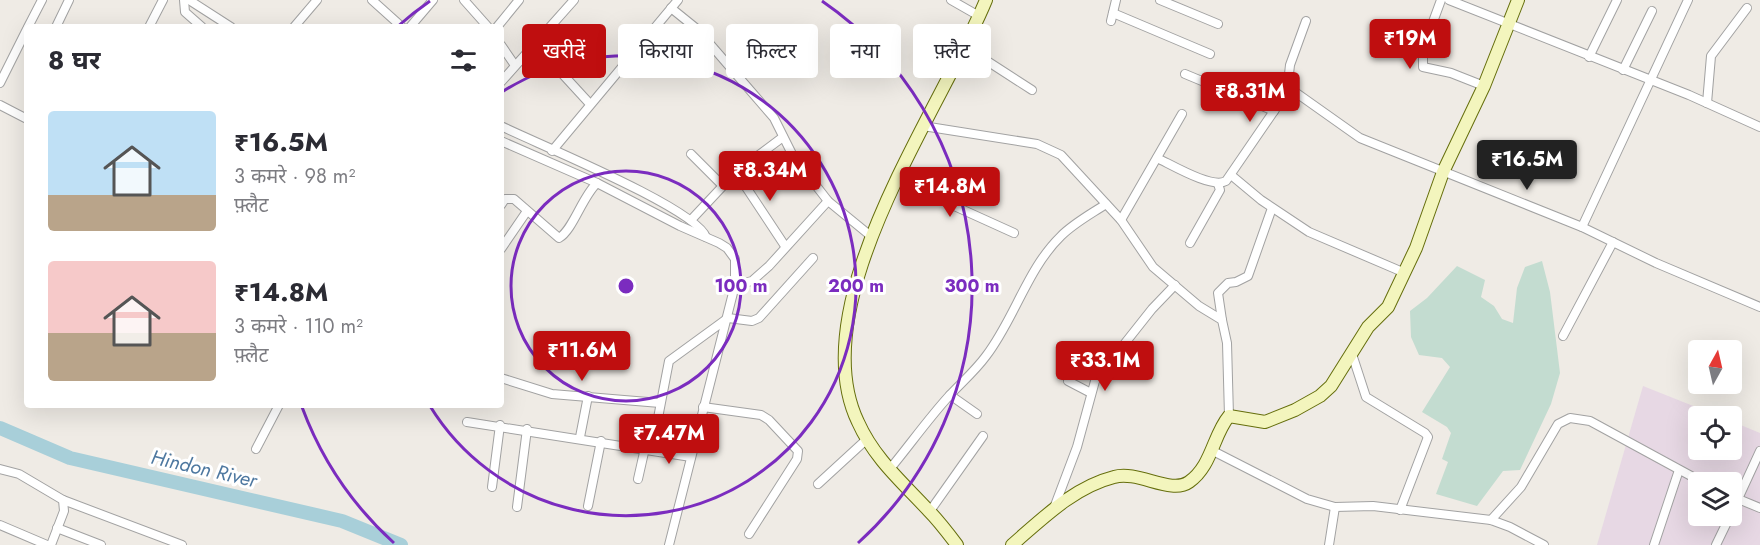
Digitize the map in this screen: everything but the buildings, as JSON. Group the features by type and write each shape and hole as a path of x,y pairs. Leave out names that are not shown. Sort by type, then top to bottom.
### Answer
{"street":[{"path":"30,24 42,0"},
{"path":"57,24 69,0"},
{"path":"151,24 163,0"},
{"path":"296,24 316,0"},
{"path":"372,0 399,24"},
{"path":"413,24 433,0"},
{"path":"465,0 486,24"},
{"path":"499,24 519,0"},
{"path":"552,24 574,0"},
{"path":"552,151 678,0"},
{"path":"951,0 979,16"},
{"path":"975,24 986,0"},
{"path":"1116,0 1112,17 1210,54"},
{"path":"1160,0 1218,24"},
{"path":"1441,0 1423,49 1423,67 1451,73 1484,86"},
{"path":"1449,0 1759,124"},
{"path":"1229,416 1265,422 1295,410 1331,387 1368,327 1388,307 1405,273 1443,172 1484,86 1518,0"},
{"path":"1589,57 1617,0"},
{"path":"1582,227 1688,0"},
{"path":"199,24 185,12 189,1 226,24"},
{"path":"671,8 697,29 729,64 759,104 774,118 793,156 828,201 872,237"},
{"path":"1707,103 1711,56 1747,8"},
{"path":"1623,70 1652,11"},
{"path":"1157,158 1218,184 1226,181 1288,87 1290,65 1306,21"},
{"path":"0,83 24,36"},
{"path":"504,49 514,64"},
{"path":"504,78 522,56"},
{"path":"991,63 1032,90"},
{"path":"1185,74 1274,111"},
{"path":"566,78 590,104"},
{"path":"948,78 897,180 872,237 853,297 844,354 848,394 858,423 867,439 889,471 930,512 954,543"},
{"path":"1288,87 1360,138 1582,227 1760,307"},
{"path":"0,105 24,117"},
{"path":"1121,220 1182,114"},
{"path":"923,126 1051,148 1071,164 1121,220 1153,267 1222,320"},
{"path":"504,127 636,189 691,220 704,231 706,237"},
{"path":"691,220 736,172 783,137"},
{"path":"504,142 597,183 719,243 732,253 736,267 735,285 671,544"},
{"path":"691,154 722,185"},
{"path":"736,172 785,246"},
{"path":"1232,175 1272,208 1309,232 1405,273"},
{"path":"897,180 1014,233"},
{"path":"504,203 510,198 555,237 562,237 588,191 597,183"},
{"path":"1190,243 1220,190 1218,184"},
{"path":"735,285 752,281 769,266 828,201"},
{"path":"889,471 950,395 969,378 1003,333 1024,289 1053,245 1074,226 1106,204"},
{"path":"1012,545 1054,508 1115,476 1137,476 1173,486 1191,481 1213,451 1229,416 1227,344 1218,293 1228,283 1248,276 1272,208"},
{"path":"504,245 527,211"},
{"path":"1563,336 1613,242"},
{"path":"638,479 649,448 669,361 728,318 752,321 759,318 813,258"},
{"path":"1054,508 1077,447 1091,393 1100,372 1174,285"},
{"path":"1352,354 1366,397 1428,437 1400,510"},
{"path":"504,379 546,394 660,403"},
{"path":"1068,381 1091,393"},
{"path":"950,395 977,414"},
{"path":"580,437 588,396"},
{"path":"703,407 761,416 769,420 798,451 797,459 749,534"},
{"path":"256,449 277,408"},
{"path":"1491,520 1521,487 1558,424 1570,418 1590,421 1688,475"},
{"path":"467,422 580,437 691,456"},
{"path":"492,487 500,425"},
{"path":"518,507 527,429"},
{"path":"930,512 982,436"},
{"path":"818,484 867,439"},
{"path":"588,506 601,441"},
{"path":"1213,451 1266,476 1287,490 1335,507 1373,506 1491,520 1544,545"},
{"path":"1742,484 1760,451"},
{"path":"0,470 19,474 63,500 182,545"},
{"path":"1654,545 1679,470"},
{"path":"0,525 49,545 64,511 63,500"},
{"path":"1742,500 1760,508"},
{"path":"1329,545 1335,507"},
{"path":"1716,545 1726,526"},
{"path":"57,528 101,545"}],"shaded area":[{"path":"1643,386 1693,406 1688,406 1688,460 1742,460 1742,426 1760,433 1760,545 1597,545"}],"green space":[{"path":"1542,261 1550,292 1560,373 1551,404 1520,470 1503,471 1477,506 1436,494 1448,462 1442,459 1451,433 1447,427 1422,412 1450,367 1442,358 1419,355 1411,337 1410,311 1427,298 1457,266 1485,280 1481,297 1494,306 1502,319 1513,323 1517,288 1525,267"}],"waterway":[{"name":"Hindon River","path":"0,428 70,458 342,521 401,545"}]}
